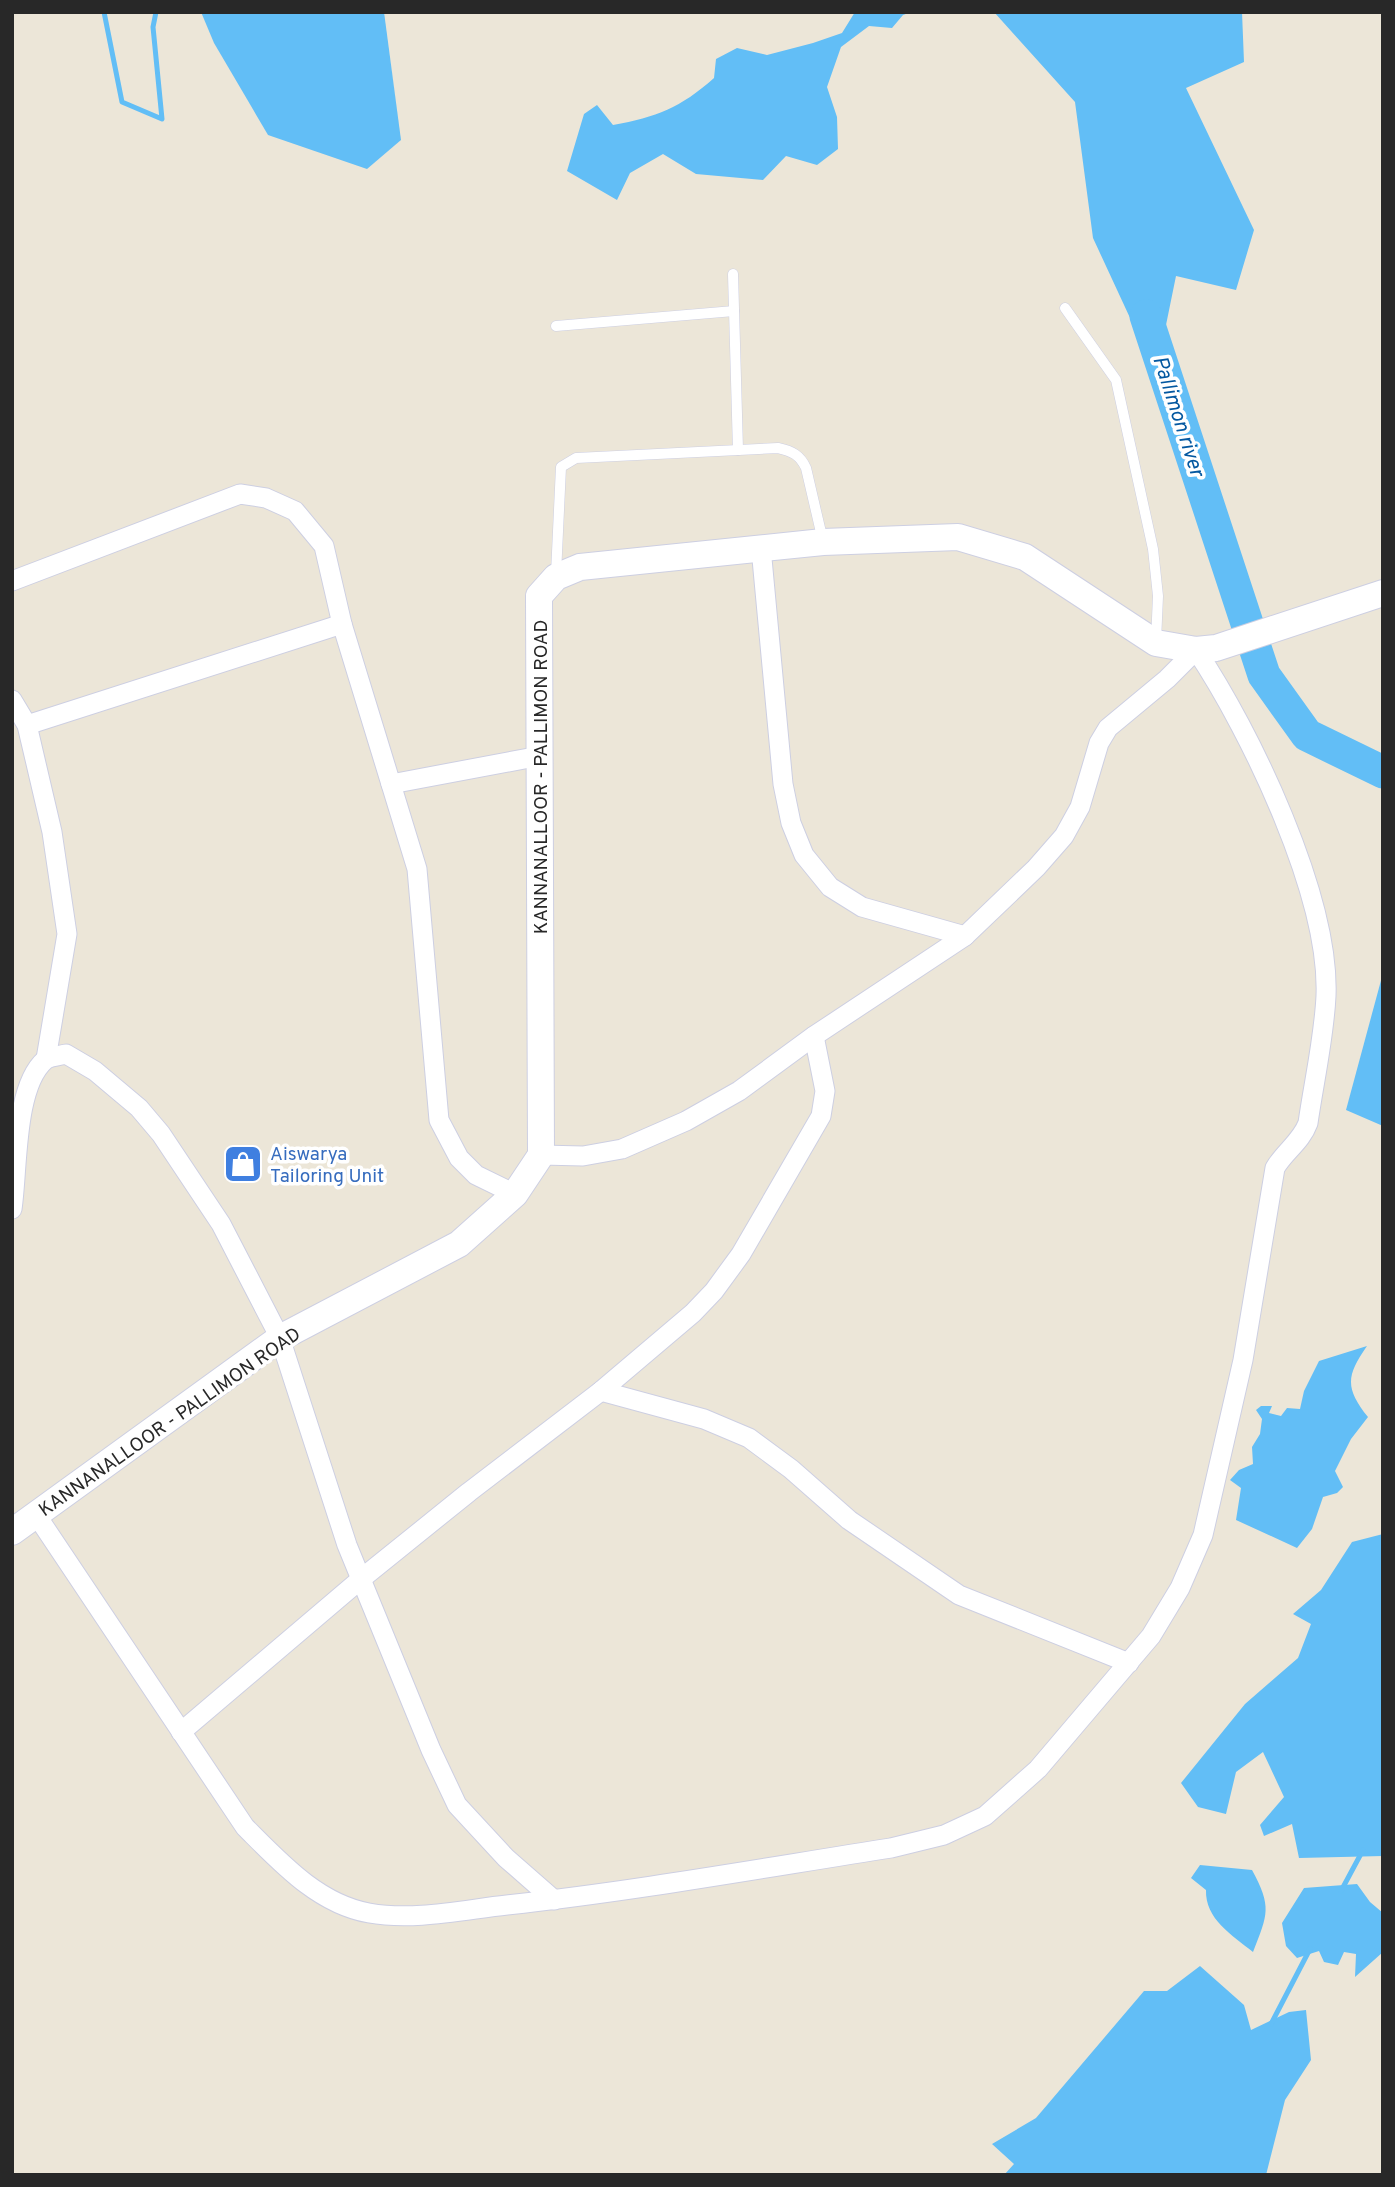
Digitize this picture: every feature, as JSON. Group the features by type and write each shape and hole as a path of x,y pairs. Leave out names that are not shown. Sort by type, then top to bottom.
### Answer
{"street":[{"path":"12,582 240,494 266,498 295,512 310,527 324,546 342,624 417,869 439,1120 459,1158 476,1175 515,1194"},
{"path":"556,577 580,567 761,548 823,542 958,537 1025,557 1156,643 1206,649"},
{"path":"761,548 782,784 791,823 804,855 830,887 862,906 965,936"},
{"name":"KANNANALLOOR - PALLIMON ROAD","path":"12,1532 280,1338 459,1244 515,1194 541,1155 539,596 556,577"},
{"path":"541,1155 583,1156 622,1149 673,1127 739,1091 814,1036 965,936 1036,868 1064,836 1080,807 1099,743 1108,728 1167,679 1206,649 1271,631 1383,593"},
{"path":"27,725 342,624"},
{"path":"37,1516 245,1827 271,1853 327,1899 368,1913 407,1916 554,1900 891,1848 944,1835 985,1816 1038,1769 1151,1636 1203,1535 1243,1360 1275,1168 1282,1156 1303,1136 1308,1123 1326,995 1320,934 1304,873 1206,649"},
{"path":"12,700 27,725 52,832 67,934 46,1059 33,1076 19,1126 12,1209"},
{"path":"391,783 540,756"},
{"path":"181,1732 468,1492 601,1391 693,1313 714,1291 741,1254 821,1116 825,1091 814,1036"},
{"path":"46,1059 66,1054 95,1071 139,1108 161,1134 221,1224 280,1338 361,1579 431,1750 457,1805 506,1858 554,1900"},
{"path":"601,1391 704,1419 749,1438 791,1469 849,1520 959,1595 1129,1663"}],"lane":[{"path":"733,274 738,450"},
{"path":"1065,308 1116,380 1153,549 1158,596 1156,643"},
{"path":"556,326 734,311"},
{"path":"556,577 561,467 567,460 778,448 801,458 823,542"}],"water":[{"path":"201,12 384,12 401,140 367,169 268,135 214,43"},
{"path":"855,12 911,12 903,15 892,28 869,26 841,47 827,87 837,117 838,149 817,165 786,156 763,180 696,174 663,154 630,173 617,200 567,171 584,114 597,105 613,125 655,115 679,104 702,88 714,78 716,59 737,48 767,55 813,43 842,33"},
{"path":"994,12 1242,12 1244,62 1186,88 1254,230 1236,290 1176,276 1156,374 1093,238 1075,102"},
{"path":"1383,973 1383,1126 1346,1110"},
{"path":"1367,1346 1355,1366 1351,1382 1355,1398 1368,1417 1351,1439 1335,1471 1343,1487 1337,1493 1323,1497 1312,1529 1297,1548 1236,1520 1241,1488 1230,1480 1239,1470 1253,1464 1252,1447 1260,1434 1262,1419 1256,1410 1261,1406 1272,1406 1269,1413 1281,1416 1287,1408 1300,1409 1304,1391 1319,1361"},
{"path":"1383,1534 1383,1856 1299,1858 1292,1824 1264,1836 1260,1825 1284,1797 1263,1752 1236,1772 1226,1814 1198,1807 1181,1783 1245,1704 1298,1658 1311,1624 1293,1614 1321,1590 1352,1542"},
{"path":"1200,1865 1252,1870 1263,1893 1266,1911 1253,1952 1221,1926 1210,1910 1206,1890 1191,1878"},
{"path":"1357,1884 1370,1902 1383,1913 1383,1952 1355,1977 1356,1954 1344,1952 1338,1965 1324,1962 1319,1951 1297,1958 1286,1946 1282,1923 1304,1888"},
{"path":"1200,1966 1244,2005 1251,2030 1289,2012 1306,2010 1311,2060 1285,2100 1266,2175 1004,2175 1014,2164 992,2144 1036,2118 1144,1991 1167,1991"}],"waterway":[{"path":"104,12 122,102 162,119 153,27 156,12"},
{"name":"Pallimon river","path":"1146,316 1264,675 1307,735 1383,772"},
{"path":"1341,1891 1363,1850"},
{"path":"1271,2024 1310,1949"}],"place":[{"name":"Aiswarya Tailoring Unit","path":"243,1164"}]}
